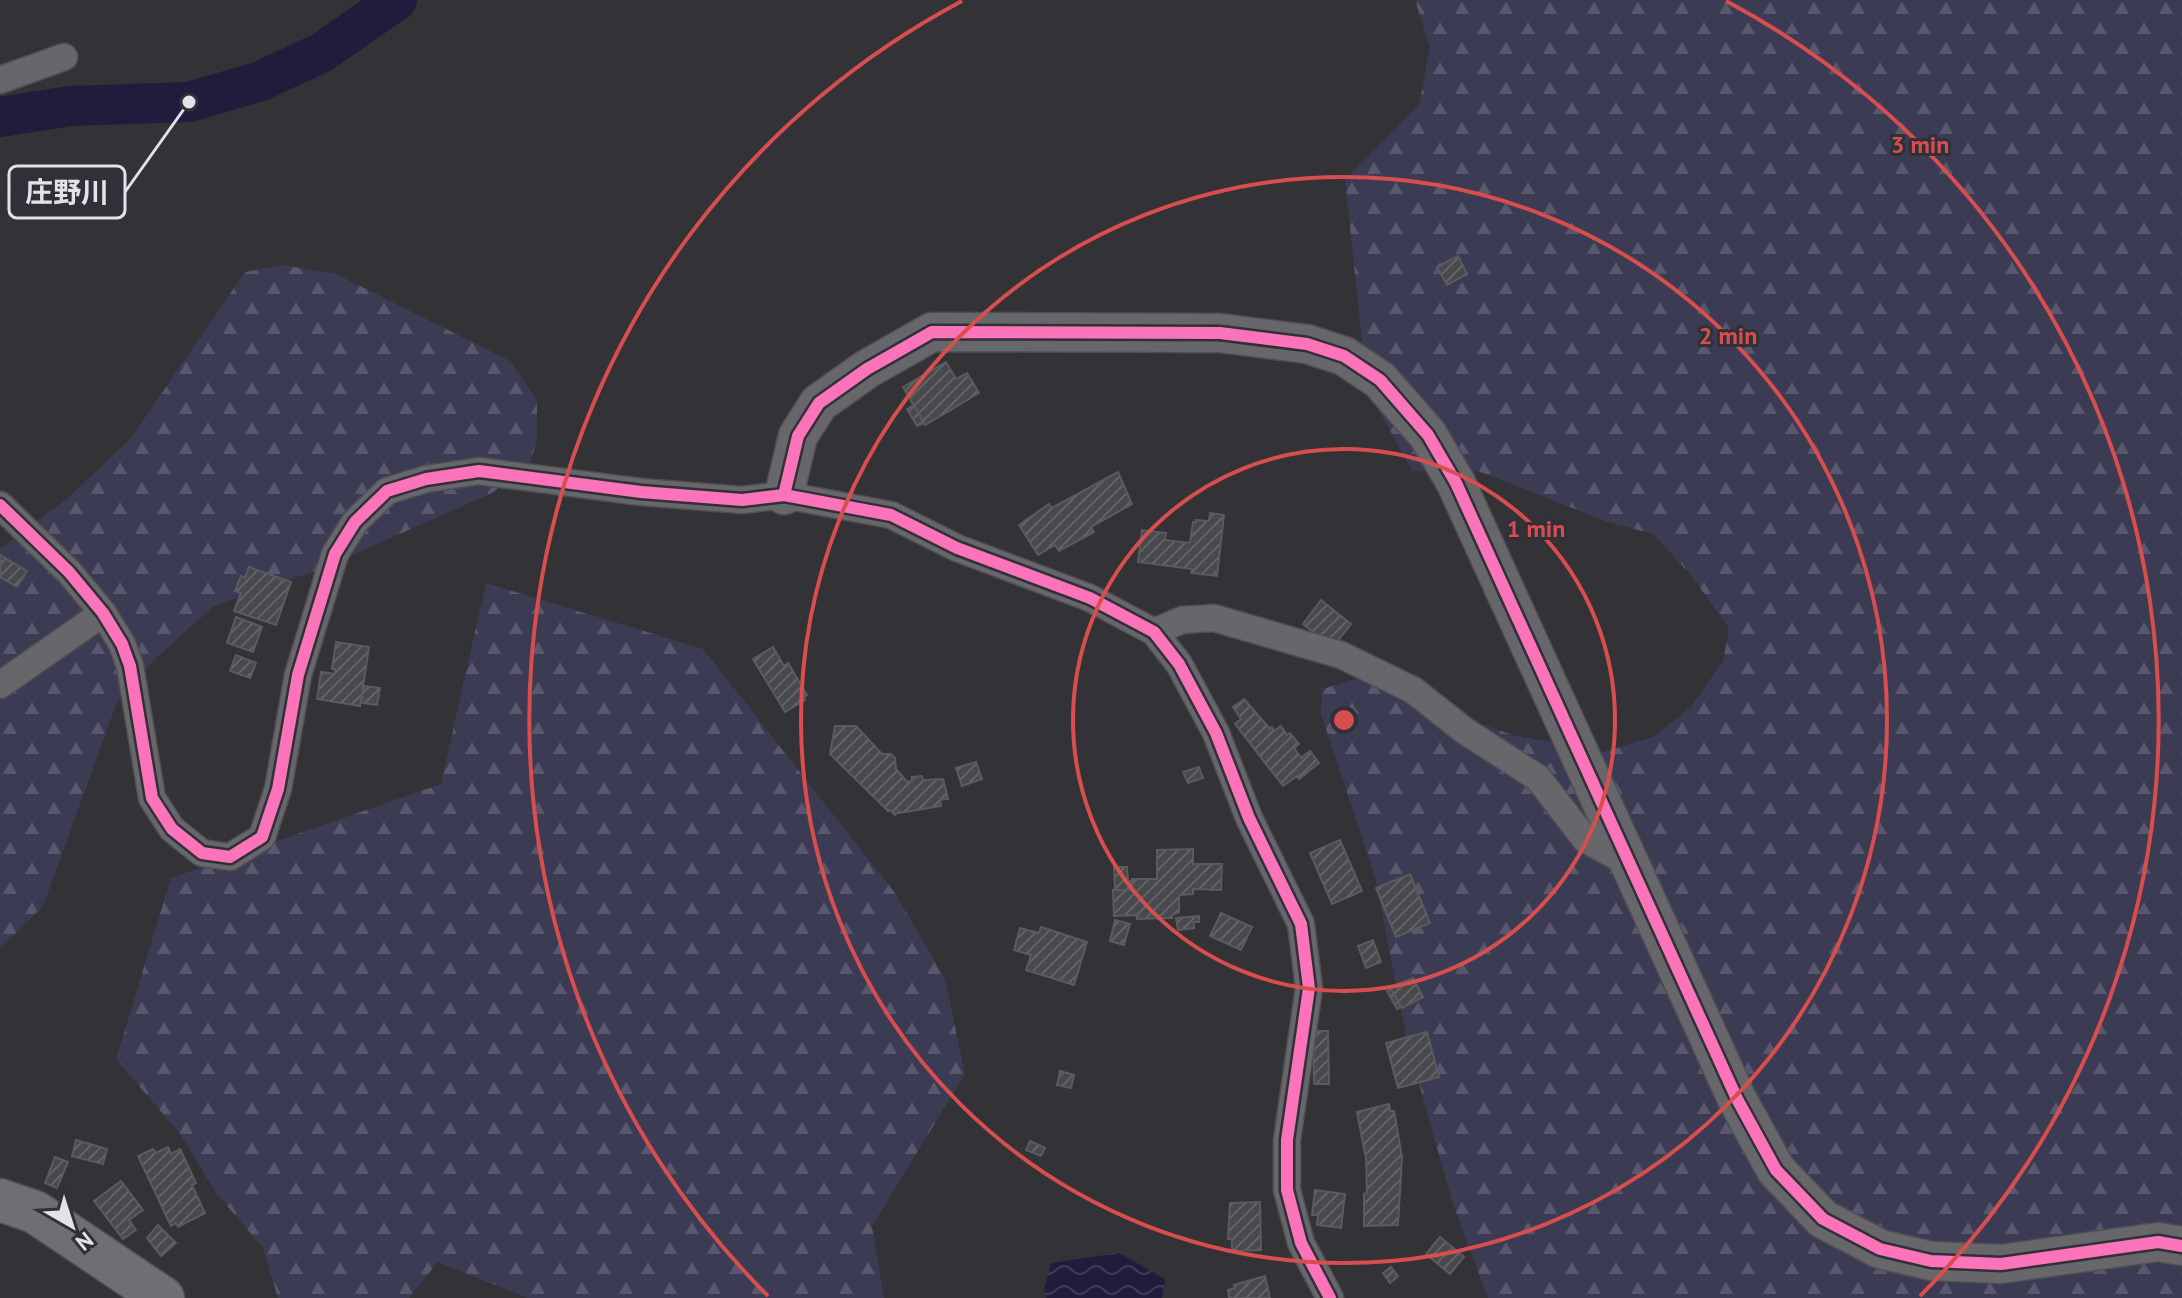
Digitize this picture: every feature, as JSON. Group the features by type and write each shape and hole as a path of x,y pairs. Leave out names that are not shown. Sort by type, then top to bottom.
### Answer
{"main road":[{"path":"0,1200 35,1212 163,1298"}],"street":[{"path":"0,80 64,57"},
{"path":"784,495 798,436 819,403 867,369 932,332 1220,333 1307,344 1344,356 1380,380 1398,398 1428,435 1456,483 1737,1099 1776,1170 1823,1219 1880,1249 1931,1261 2001,1264 2158,1242 2182,1246"},
{"path":"0,505 69,572 103,613 122,644 130,666 152,798 172,829 202,853 230,857 262,837 278,789 298,675 335,554 355,522 387,491 426,479 479,471 656,494 742,500 784,495 891,515 957,548 1090,598 1154,632 1179,664 1216,733 1249,818 1301,924 1309,988 1287,1140 1287,1190 1301,1243 1330,1298"},
{"path":"0,685 103,613"},
{"path":"1154,632 1182,620 1214,618 1341,655 1413,690 1465,731 1538,778 1585,839 1632,865"}],"green space":[{"path":"1415,0 2182,0 2182,1298 1488,1298 1453,1204 1408,1045 1375,877 1321,714 1322,689 1362,677 1446,712 1513,735 1604,752 1653,737 1691,707 1723,661 1729,628 1690,574 1653,534 1608,522 1478,471 1412,471 1367,388 1345,180 1419,105 1430,47"},
{"path":"283,265 336,274 510,361 537,400 537,440 529,467 490,494 323,568 214,606 156,658 117,702 43,906 0,949 0,549 67,499 131,438 245,272"},
{"path":"486,583 703,649 895,893 945,979 965,1074 872,1226 884,1298 528,1298 438,1262 409,1298 278,1298 263,1248 216,1193 181,1135 116,1059 171,878 441,784"}],"water":[{"path":"1119,1253 1165,1279 1162,1298 1047,1298 1044,1290 1051,1263"}],"building":[{"path":"1458,256 1467,274 1447,285 1437,267"},
{"path":"946,362 956,379 967,373 979,393 925,425 903,387"},
{"path":"914,405 924,423 917,426 907,409"},
{"path":"1118,472 1132,504 1091,527 1094,532 1059,551 1055,545 1038,555 1019,525 1049,504 1052,508"},
{"path":"1210,513 1224,515 1217,576 1191,573 1192,569 1138,562 1142,530 1166,533 1165,540 1190,543 1193,522 1209,521"},
{"path":"0,555 27,571 17,587 0,577"},
{"path":"249,567 291,582 276,625 234,611 241,593 235,591"},
{"path":"1321,600 1351,624 1333,647 1303,624"},
{"path":"236,617 262,627 253,652 227,643"},
{"path":"336,642 369,647 360,706 317,699 321,672 335,674 335,669 332,669"},
{"path":"773,647 784,666 788,663 807,695 805,700 785,712 753,659"},
{"path":"236,655 256,663 250,678 230,671"},
{"path":"364,686 380,688 377,705 361,703"},
{"path":"1244,699 1270,729 1272,727 1274,731 1281,726 1287,735 1290,733 1299,744 1294,748 1301,758 1310,751 1319,763 1299,779 1297,776 1283,786 1235,724 1241,719 1233,707"},
{"path":"835,726 856,726 882,754 891,754 895,758 896,769 907,782 912,781 912,777 922,776 923,780 943,779 948,799 940,800 941,806 899,811 895,815 888,811 830,754"},
{"path":"976,762 982,779 962,786 956,768"},
{"path":"1199,767 1203,778 1188,783 1183,772"},
{"path":"1340,840 1362,891 1332,904 1310,853"},
{"path":"1193,849 1193,864 1222,864 1221,890 1193,889 1193,894 1179,895 1179,912 1172,918 1114,916 1113,890 1132,890 1132,879 1157,879 1157,850"},
{"path":"1114,867 1127,867 1132,890 1115,890"},
{"path":"1410,874 1430,923 1396,937 1376,888"},
{"path":"1221,913 1252,927 1241,950 1210,936"},
{"path":"1199,916 1194,928 1178,930 1176,918"},
{"path":"1115,920 1130,924 1124,945 1110,941"},
{"path":"1041,927 1087,942 1074,985 1026,970 1031,955 1014,950 1020,928 1039,933"},
{"path":"1373,940 1381,962 1366,968 1358,946"},
{"path":"1413,978 1423,997 1402,1008 1390,987"},
{"path":"1391,989 1401,1007 1397,1009 1387,991"},
{"path":"1313,1031 1328,1031 1329,1084 1314,1084"},
{"path":"1427,1032 1439,1077 1398,1088 1386,1043"},
{"path":"1060,1071 1074,1075 1071,1088 1057,1085"},
{"path":"1389,1104 1390,1111 1394,1111 1402,1157 1398,1225 1364,1226 1366,1159 1357,1112"},
{"path":"76,1140 107,1149 103,1164 72,1156"},
{"path":"1030,1141 1045,1148 1041,1156 1026,1150"},
{"path":"168,1147 171,1154 180,1149 196,1183 192,1185 205,1213 178,1227 176,1223 171,1226 138,1156"},
{"path":"55,1157 68,1162 57,1188 45,1183"},
{"path":"121,1181 143,1210 129,1220 136,1230 123,1239 94,1201"},
{"path":"1315,1190 1345,1194 1341,1228 1317,1225 1318,1215 1312,1215"},
{"path":"1260,1202 1261,1250 1232,1251 1232,1239 1228,1239 1230,1203"},
{"path":"158,1225 176,1243 161,1256 147,1238"},
{"path":"1440,1237 1464,1257 1450,1274 1426,1254"},
{"path":"1391,1267 1398,1276 1390,1283 1383,1273"},
{"path":"1265,1276 1270,1298 1229,1298 1228,1290 1235,1288 1234,1285"}],"waterway":[{"path":"0,117 70,106 189,102 258,82 321,53 397,0"}],"cycle path":[{"path":"784,495 798,436 819,403 867,369 932,332 1220,333 1307,344 1344,356 1380,380 1428,435 1456,483 1737,1099 1776,1170 1823,1219 1880,1249 1931,1261 2001,1264 2158,1242 2182,1246"},
{"path":"0,505 69,572 103,613 122,644 130,666 152,798 172,829 202,853 230,857 262,837 278,789 298,675 335,554 355,522 387,491 426,479 479,471 641,492 742,500 784,495 891,515 957,548 1090,598 1154,632 1179,664 1216,733 1249,818 1301,924 1309,988 1287,1140 1287,1190 1301,1243 1330,1298"}],"place":[{"name":"庄野川","path":"189,102"}]}
